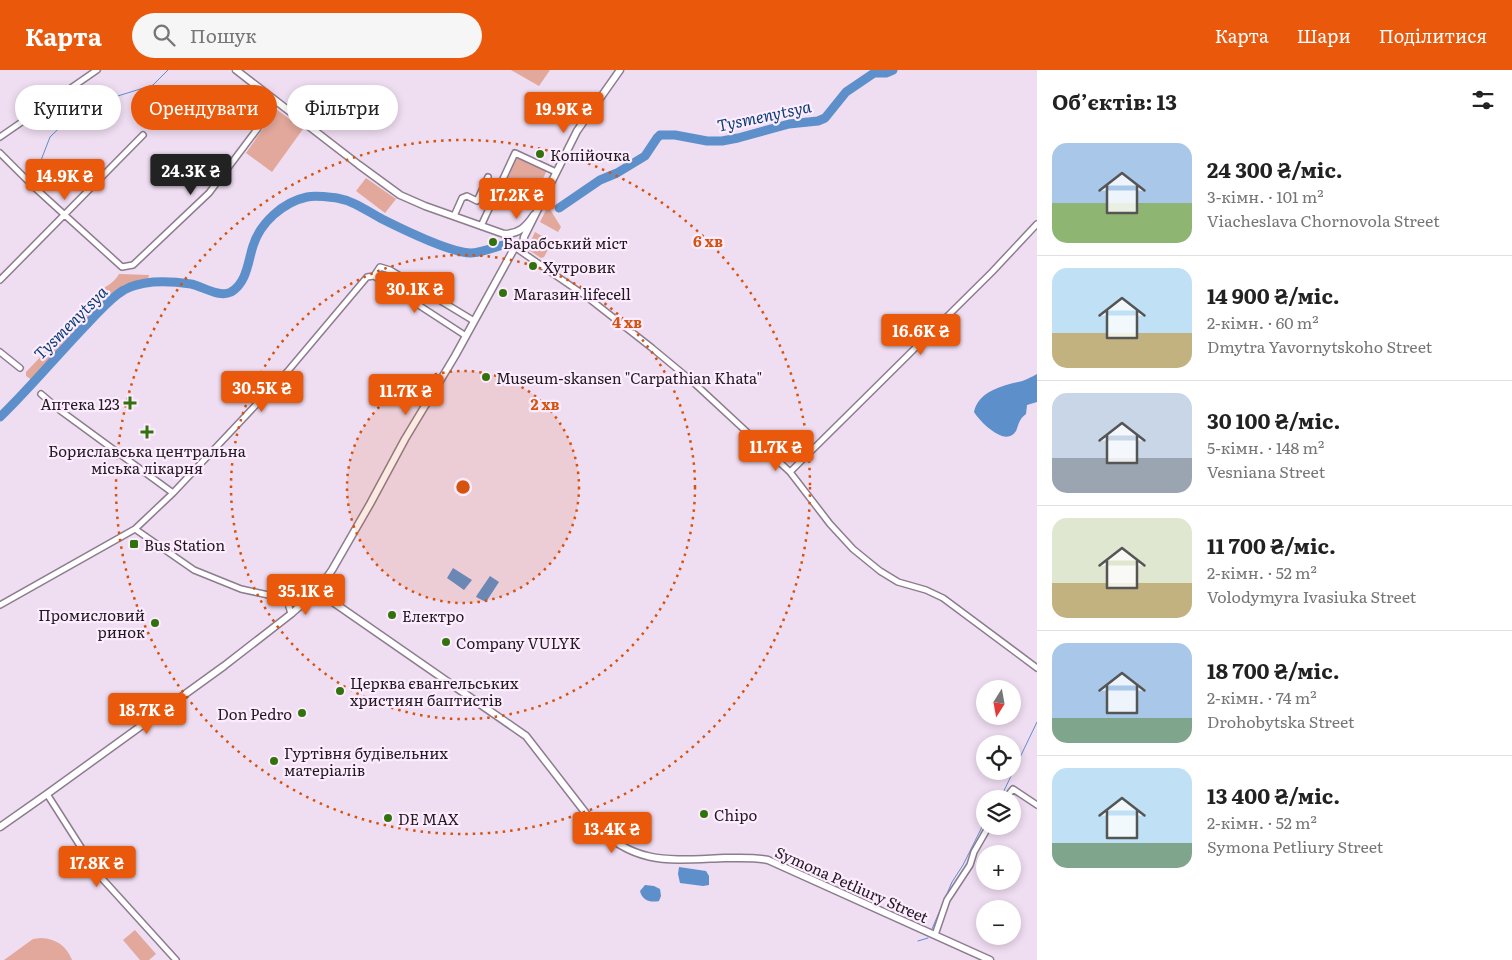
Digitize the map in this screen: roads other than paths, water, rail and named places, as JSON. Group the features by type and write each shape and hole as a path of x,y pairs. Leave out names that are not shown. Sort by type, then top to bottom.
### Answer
{"main road":[{"path":"236,70 400,195 504,234 515,233 521,234 524,237"},
{"path":"513,247 523,245 524,237 534,215 581,125 620,70"},
{"path":"0,827 224,666 291,614 317,591 355,529 405,439 466,336 513,247 511,236 526,226 534,215"},
{"path":"504,234 513,247"},
{"name":"Symona Petliury Street","path":"317,591 526,736 595,825 608,838 620,846 636,854 655,858 742,857 768,860 990,960"}],"street":[{"path":"0,137 97,70"},
{"path":"0,153 122,267 133,265 210,193 257,130"},
{"path":"0,280 143,135"},
{"path":"481,226 515,153 556,172"},
{"path":"454,216 462,198 467,196 477,201 488,177"},
{"path":"790,472 992,272 1037,224"},
{"path":"523,245 526,254"},
{"path":"513,247 526,254 587,298 652,348 756,439 790,472 830,524 853,549 880,571 898,582 933,592 943,598 1037,668"},
{"path":"374,276 380,267 390,270 474,321"},
{"path":"0,605 136,528 173,493 287,372 367,277 374,276 466,336"},
{"path":"0,352 20,368"},
{"path":"41,394 173,493"},
{"path":"136,528 194,570 261,595 282,596 317,591"},
{"path":"282,596 288,603 291,614"},
{"path":"47,794 98,874 176,960"},
{"path":"1021,795 1037,806"},
{"path":"935,935 948,900 970,866 974,852 984,835"}],"water":[{"path":"1037,374 1037,402 1027,405 1026,414 1012,435 1006,437 994,432 974,412 980,399 991,391 1023,381"},
{"path":"453,568 472,580 464,590 447,578"},
{"path":"490,576 499,582 486,602 476,597"},
{"path":"679,867 706,871 709,876 709,885 680,883"},
{"path":"645,885 660,889 661,896 659,901 653,902 643,897 640,891"}],"waterway":[{"path":"33,181 50,137 78,110 153,85 168,70"},
{"name":"Tysmenytsya","path":"559,208 600,180 617,173 645,156 660,135 722,141 789,124 818,121 825,118 846,92 874,73 886,73 893,70"},
{"name":"Tysmenytsya","path":"0,417 105,305 127,288 146,283 167,282 191,284 221,294 231,292 244,277 256,237 261,229 281,209 298,200 314,196 343,199 413,234 461,252 478,252 503,245"},
{"path":"1004,790 1037,722"},
{"path":"932,929 952,882 978,835"},
{"path":"918,941 928,938"}],"place":[{"name":"Копійочка","path":"540,154"},
{"name":"Барабський міст","path":"493,242"},
{"name":"Хутровик","path":"533,266"},
{"name":"Магазин lifecell","path":"503,293"},
{"name":"Museum-skansen \"Carpathian Khata\"","path":"486,377"},
{"name":"Аптека 123","path":"130,403"},
{"name":"Бориславська центральна міська лікарня","path":"147,432"},
{"name":"Bus Station","path":"134,544"},
{"name":"Електро","path":"392,615"},
{"name":"Промисловий ринок","path":"155,623"},
{"name":"Company VULYK","path":"446,642"},
{"name":"Церква євангельських християн баптистів","path":"340,691"},
{"name":"Don Pedro","path":"302,713"},
{"name":"Гуртівня будівельних матеріалів","path":"274,761"},
{"name":"Chipo","path":"704,814"},
{"name":"DE MAX","path":"388,818"}]}
